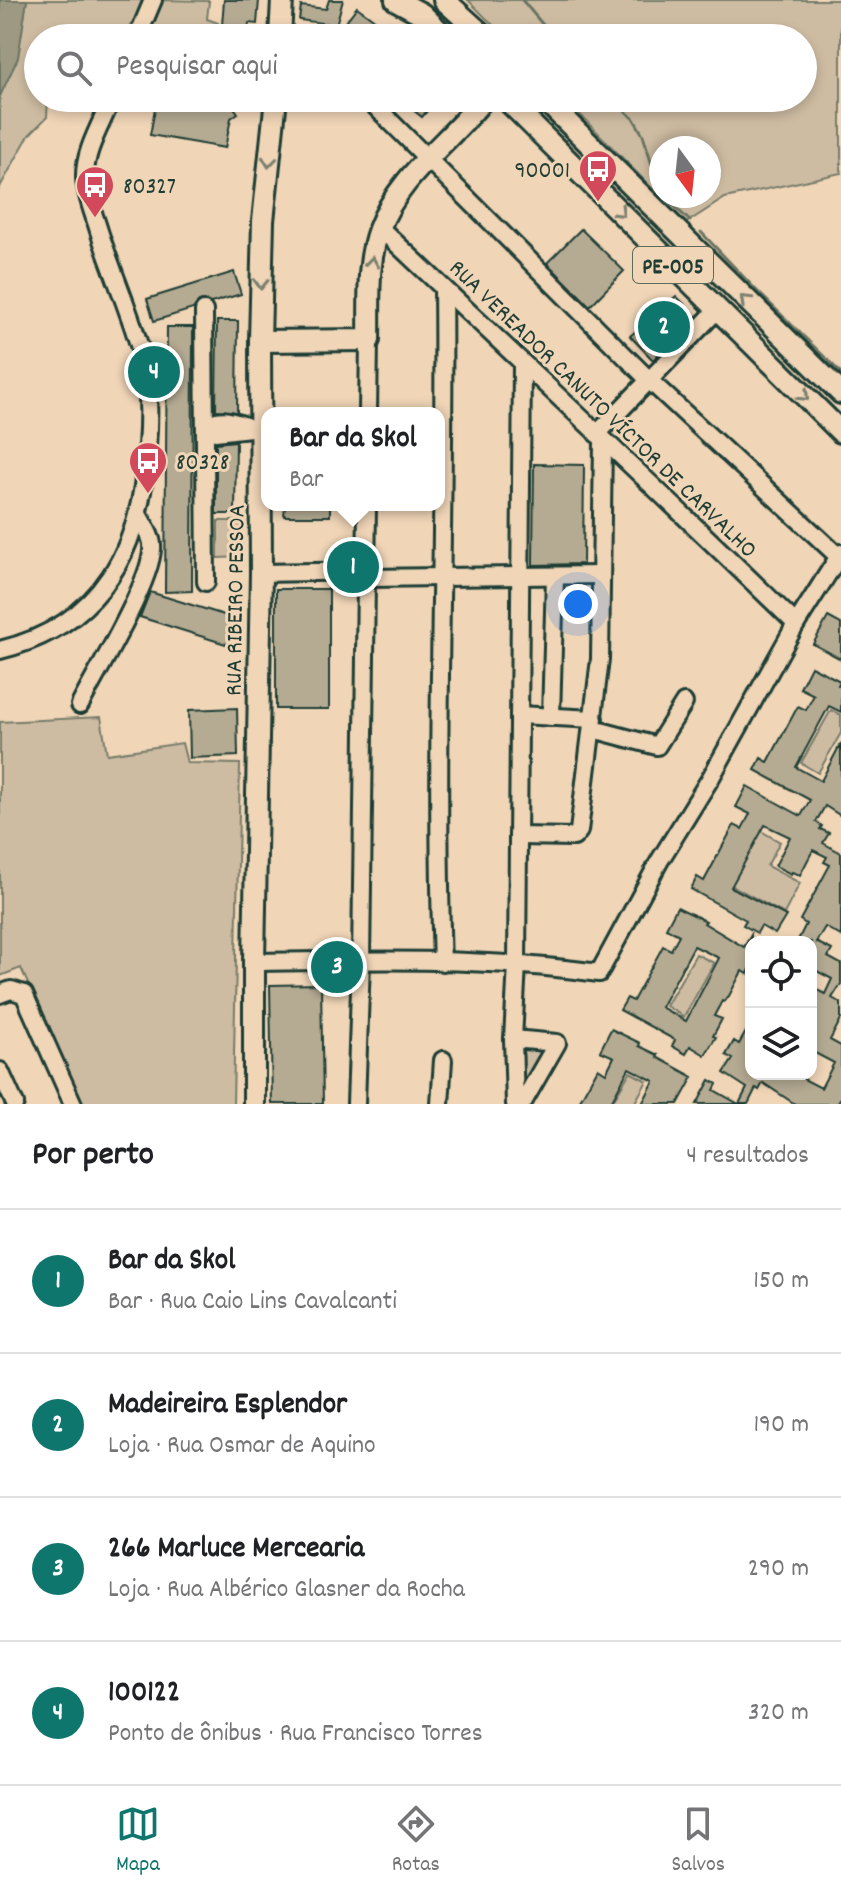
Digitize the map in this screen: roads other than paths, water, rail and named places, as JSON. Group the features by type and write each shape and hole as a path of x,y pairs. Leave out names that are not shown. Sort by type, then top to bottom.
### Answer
{"main road":[{"path":"281,24 282,0"},
{"path":"396,0 422,14 432,24"},
{"path":"444,0 471,24"},
{"name":"RUA RIBEIRO PESSOA","path":"254,1104 261,573 253,427 260,341 263,221 275,112"},
{"path":"260,341 369,340 370,271 379,227 405,185 471,112"},
{"name":"PE-005","path":"519,112 841,432"},
{"name":"PE-005","path":"557,112 841,393"}],"street":[{"path":"143,24 153,0"},
{"path":"0,650 33,640 59,627 97,596 115,573 130,544 139,516 147,455 148,386 138,341 90,201 85,175 90,151 106,112"},
{"path":"254,962 517,964 599,973 660,860 751,710 796,624 840,555 649,380 381,112"},
{"name":"RUA VEREADOR CANUTO VÍCTOR DE CARVALHO","path":"379,227 796,624"},
{"path":"443,288 445,407"},
{"path":"518,836 577,835 594,724 600,659 600,438 649,380 718,309"},
{"path":"204,311 206,582"},
{"path":"368,407 369,340"},
{"path":"515,1104 513,1039 517,964 522,363"},
{"path":"205,426 215,432 253,427"},
{"path":"356,1104 367,511"},
{"path":"442,962 439,799 443,511"},
{"path":"80,705 149,571 153,546 139,516"},
{"path":"261,573 442,578 601,575"},
{"path":"551,717 555,576"},
{"path":"519,715 594,724 657,746 684,703"},
{"path":"0,994 17,990 27,1000 73,1104"},
{"path":"513,1039 557,1043 522,1104"},
{"path":"440,1104 443,1060"},
{"path":"0,1071 15,1104"}],"waterway":[{"path":"522,0 542,24"},
{"path":"626,112 643,135 649,155"},
{"path":"676,208 690,221"},
{"path":"701,232 841,373"}],"place":[{"name":"90001","path":"598,203"},
{"name":"80327","path":"95,219"},
{"name":"Madeireira Esplendor","path":"664,327"},
{"name":"100122","path":"154,372"},
{"name":"80328","path":"148,495"},
{"name":"Bar da Skol","path":"353,567"},
{"name":"266 Marluce Mercearia","path":"337,967"}]}
